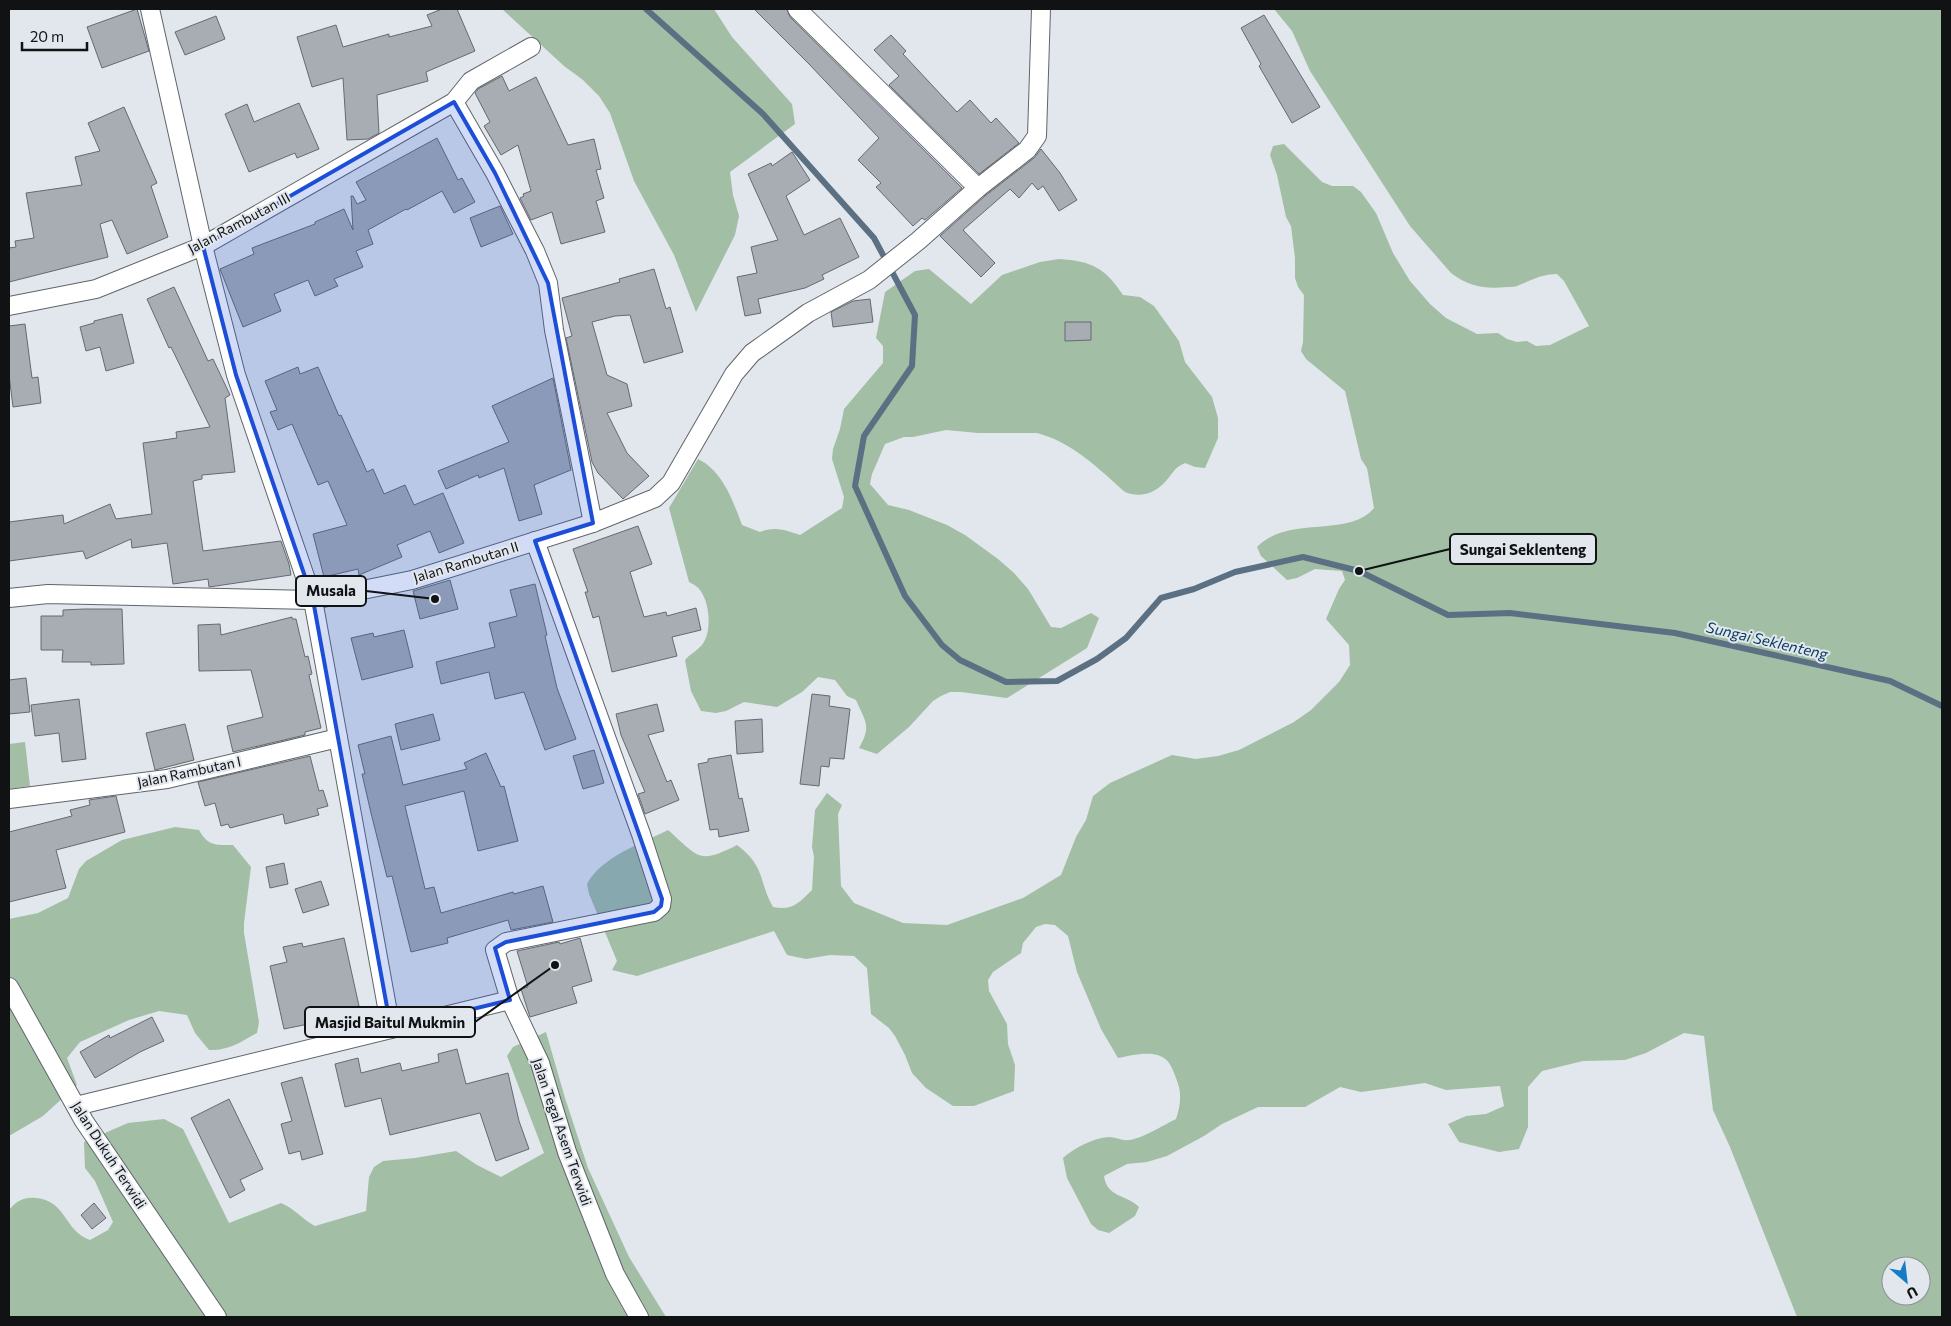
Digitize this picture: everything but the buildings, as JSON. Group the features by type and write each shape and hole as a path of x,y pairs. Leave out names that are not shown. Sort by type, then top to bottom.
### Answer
{"street":[{"path":"150,9 203,246 236,375 313,600 391,1029"},
{"path":"797,9 978,188"},
{"name":"Jalan Rambutan II","path":"9,598 48,594 313,600 412,580 593,523 655,498 671,483 734,374 752,353 808,313 869,280 918,241 978,188 1028,150 1037,136 1042,9"},
{"path":"532,47 471,81 454,102 500,182 535,251 548,283 554,330 593,523"},
{"name":"Jalan Rambutan III","path":"9,306 96,289 203,246 454,102"},
{"name":"Jalan Tegal Asem Terwidi","path":"535,541 641,834 662,900 661,906 654,912 506,942 495,950 510,1000 540,1063 567,1152 615,1274 639,1317"},
{"name":"Jalan Rambutan I","path":"9,799 167,779 338,738"},
{"name":"Jalan Dukuh Terwidi","path":"9,988 76,1106 217,1317"},
{"path":"76,1106 510,1000"}],"highlighted area":[{"path":"454,102 495,173 548,283 593,523 535,541 662,899 661,906 654,912 506,942 495,948 510,1000 391,1029 313,600 236,375 203,246"}],"green space":[{"path":"502,9 714,9 732,37 792,104 795,124 730,172 733,195 739,216 735,235 696,312 674,255 634,181 610,113 599,96 583,80 564,66"},
{"path":"1274,9 1942,9 1942,1317 1797,1317 1730,1147 1713,1110 1704,1036 1684,1033 1646,1053 1625,1060 1583,1061 1542,1071 1528,1087 1528,1127 1519,1149 1499,1152 1459,1142 1448,1124 1466,1116 1486,1114 1504,1106 1500,1086 1446,1090 1425,1083 1361,1092 1340,1087 1305,1107 1258,1107 1222,1124 1167,1156 1147,1162 1127,1164 1104,1176 1106,1183 1113,1192 1139,1207 1135,1216 1109,1233 1098,1230 1091,1224 1067,1178 1063,1158 1090,1141 1109,1137 1127,1140 1134,1139 1176,1119 1180,1103 1180,1093 1176,1078 1165,1058 1159,1055 1145,1054 1118,1058 1101,1029 1077,972 1068,936 1055,925 1045,924 1036,927 1023,943 1021,953 993,972 988,980 989,991 1007,1024 1008,1044 1015,1065 1014,1091 974,1106 953,1106 926,1088 912,1073 895,1036 889,1028 871,1014 867,968 854,956 830,955 806,959 787,955 774,931 637,976 612,970 617,961 589,894 587,884 593,874 612,858 668,830 686,847 700,855 714,855 737,845 753,860 773,907 790,907 799,902 812,890 814,857 812,847 815,810 827,793 842,805 838,814 841,886 854,903 903,923 947,925 1023,898 1061,875 1076,837 1086,820 1093,796 1110,783 1172,755 1196,759 1218,756 1239,750 1294,722 1311,710 1339,682 1350,665 1349,645 1326,619 1345,580 1342,571 1315,569 1297,578 1287,580 1261,556 1257,547 1270,537 1285,532 1350,522 1363,517 1374,508 1367,468 1361,459 1345,391 1306,359 1301,351 1303,342 1304,295 1298,287 1295,278 1295,258 1291,226 1286,217 1277,175 1270,155 1273,146 1284,144 1322,182 1332,186 1353,186 1361,192 1376,213 1393,253 1410,281 1430,304 1446,318 1477,334 1498,333 1507,339 1517,342 1527,341 1536,346 1550,345 1589,326 1564,281 1557,274 1542,276 1515,287 1492,288 1471,284 1451,273 1410,226 1310,71 1292,31"},
{"path":"1059,259 1089,264 1104,272 1123,295 1140,297 1154,306 1179,341 1185,362 1212,397 1218,418 1218,438 1205,468 1185,463 1176,469 1161,486 1146,494 1136,495 1125,492 1084,457 1050,437 1037,433 978,433 946,430 904,437 885,444 872,474 870,484 888,505 909,510 947,525 965,535 998,559 1028,589 1051,627 1061,628 1091,613 1099,618 1087,648 1007,698 961,692 950,692 941,696 933,701 909,727 877,754 859,748 865,734 866,724 856,700 847,696 835,680 818,677 802,692 777,707 744,702 726,711 716,713 701,711 691,691 685,660 700,647 707,636 709,622 707,607 700,590 689,582 669,508 698,459 707,464 721,479 731,497 742,525 760,532 775,529 800,535 842,508 844,497 832,459 833,449 844,409 883,363 883,346 876,338 885,292 915,271 929,269 971,304 1002,275 1040,262"},
{"path":"25,742 30,786 9,789 9,744"},
{"path":"175,827 199,830 213,844 233,845 251,867 244,933 259,1022 257,1033 240,1043 222,1049 209,1050 195,1033 187,1015 159,1011 129,1020 80,1042 67,1058 77,1085 43,1116 9,1136 9,919 38,913 68,898 79,869 86,861 122,840"},
{"path":"546,1032 588,1168 629,1257 666,1317 9,1317 9,1210 15,1204 27,1198 46,1200 60,1210 81,1236 90,1240 108,1230 113,1222 95,1181 85,1168 84,1142 128,1123 164,1119 183,1129 229,1223 281,1203 315,1226 366,1211 369,1177 374,1167 383,1161 456,1151 477,1165 501,1177 544,1153 507,1056 513,1047"}],"waterway":[{"name":"Sungai Seklenteng","path":"646,9 763,114 874,238 915,315 912,366 864,436 855,486 905,596 942,645 960,660 1006,682 1057,681 1097,659 1126,638 1161,598 1194,589 1235,572 1303,557 1359,571 1448,615 1510,613 1675,633 1890,681 1942,706"}],"place":[{"name":"Sungai Seklenteng","path":"1359,571"},
{"name":"Musala","path":"435,599"},
{"name":"Masjid Baitul Mukmin","path":"555,965"}]}
